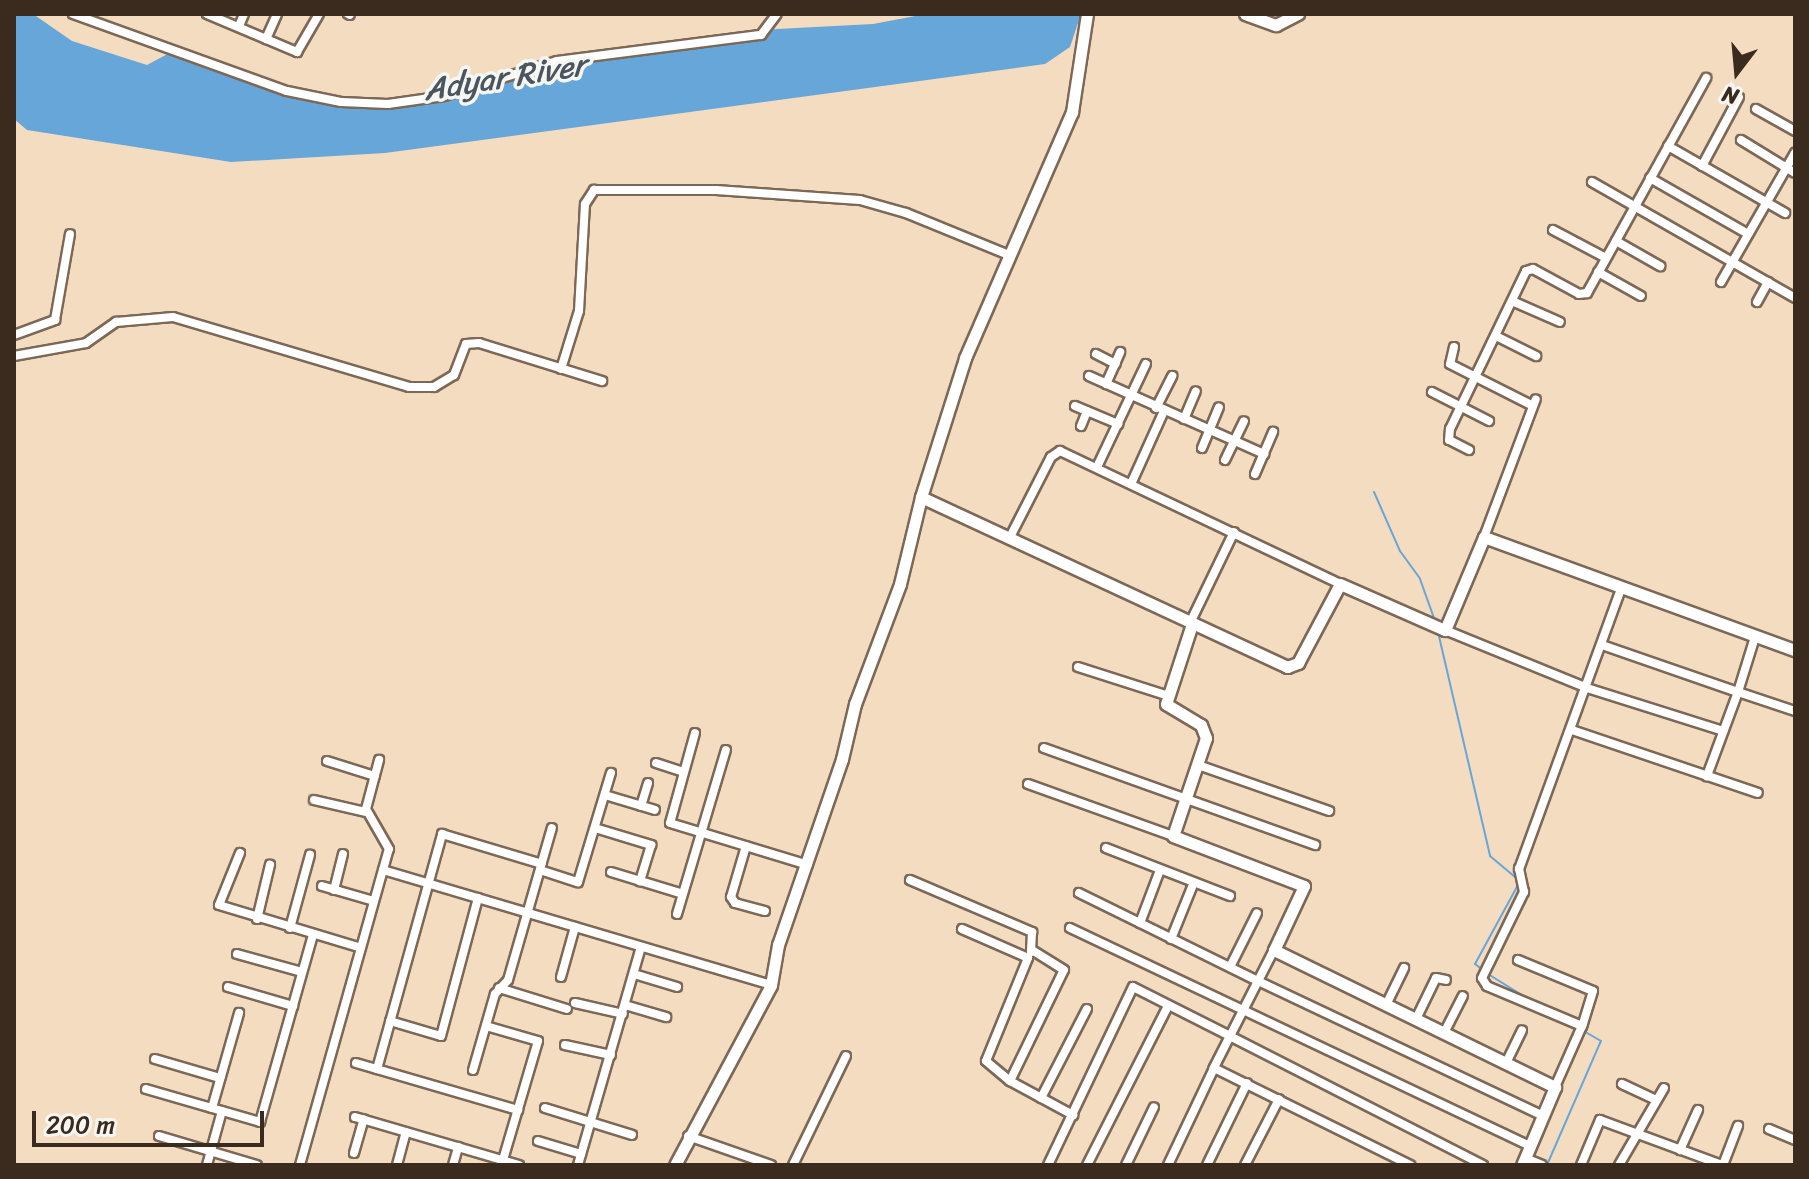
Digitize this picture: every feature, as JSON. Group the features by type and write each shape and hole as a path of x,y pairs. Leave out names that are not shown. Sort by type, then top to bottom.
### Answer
{"street":[{"path":"73,14 287,91 341,102 388,104 444,96 557,61 761,35 771,28 777,14"},
{"path":"207,14 297,52 319,14"},
{"path":"239,26 244,14"},
{"path":"266,39 277,14"},
{"path":"675,1165 771,985 778,945 809,865 855,704 900,584 921,497 965,358 1072,112 1087,14"},
{"path":"1245,14 1276,25 1298,14"},
{"path":"1469,450 1449,440 1475,376 1529,269 1579,294 1587,293 1706,78"},
{"path":"1702,166 1739,97"},
{"path":"1756,109 1795,131"},
{"path":"1741,140 1791,170"},
{"path":"1668,146 1785,213"},
{"path":"1721,282 1766,202 1791,170 1795,153"},
{"path":"1650,178 1748,234"},
{"path":"1592,182 1795,298"},
{"path":"561,369 579,311 585,204 594,190 716,190 860,200 1009,255"},
{"path":"1553,230 1606,258"},
{"path":"14,335 55,320 70,234"},
{"path":"1616,241 1660,266"},
{"path":"1598,272 1641,296"},
{"path":"1757,302 1768,282"},
{"path":"1512,301 1560,322"},
{"path":"14,356 86,343 116,322 173,317 409,387 434,387 454,375 466,344 479,343 602,381"},
{"path":"1496,336 1536,356"},
{"path":"1445,630 1484,537 1534,402 1449,362 1454,347"},
{"path":"1106,384 1120,352"},
{"path":"1096,354 1116,364"},
{"path":"1097,467 1146,364"},
{"path":"1089,376 1264,454"},
{"path":"1131,484 1172,376"},
{"path":"1184,419 1196,391"},
{"path":"1432,392 1489,421"},
{"path":"1075,406 1118,424"},
{"path":"1202,448 1219,407"},
{"path":"1081,426 1087,411"},
{"path":"1225,460 1244,421"},
{"path":"1255,474 1273,432"},
{"path":"1009,539 1055,452 1097,467 1340,584 1445,630 1587,688 1723,731"},
{"path":"921,497 1191,624 1293,666 1340,584"},
{"path":"1173,836 1198,765 1205,730 1170,709 1166,695 1191,624 1234,532"},
{"path":"1484,537 1795,650"},
{"path":"1582,1026 1487,986 1482,978 1524,892 1519,869 1621,588"},
{"path":"1707,776 1755,637"},
{"path":"1602,645 1795,711"},
{"path":"1078,667 1166,695"},
{"path":"1572,730 1758,793"},
{"path":"695,733 670,823 809,865"},
{"path":"1044,748 1315,845"},
{"path":"677,914 726,750"},
{"path":"366,812 379,760"},
{"path":"327,761 375,776"},
{"path":"656,763 684,772"},
{"path":"1198,765 1329,811"},
{"path":"377,1069 442,834 578,882 611,773"},
{"path":"641,806 648,783"},
{"path":"1028,784 1304,886 1168,1165"},
{"path":"605,795 655,810"},
{"path":"300,1165 383,870 387,843 366,812 314,800"},
{"path":"473,1070 499,988 508,980 552,828"},
{"path":"595,828 651,845 640,881"},
{"path":"746,846 731,897 735,903 765,911"},
{"path":"1106,848 1230,896"},
{"path":"240,853 217,904 257,919 361,948"},
{"path":"334,890 343,854"},
{"path":"290,928 310,855"},
{"path":"257,919 270,865"},
{"path":"383,870 771,985"},
{"path":"1140,923 1160,870"},
{"path":"611,872 683,894"},
{"path":"910,880 1032,932 1030,954 986,1056 1010,1081 1073,1115"},
{"path":"1171,939 1194,882"},
{"path":"322,886 374,901"},
{"path":"1079,893 1544,1116"},
{"path":"390,1021 441,1036 478,898"},
{"path":"1230,967 1257,913"},
{"path":"561,977 575,927"},
{"path":"1070,928 1243,1010 1542,1165"},
{"path":"962,929 1064,970 1010,1081"},
{"path":"146,1089 260,1122 313,935"},
{"path":"578,1165 641,947"},
{"path":"1274,950 1417,1017 1555,1087"},
{"path":"237,954 302,972"},
{"path":"1518,960 1593,991 1582,1026 1526,1156"},
{"path":"1387,1003 1404,968"},
{"path":"634,974 677,987"},
{"path":"1417,1017 1436,978 1446,980"},
{"path":"228,987 293,1006"},
{"path":"1048,1165 1133,987 1167,1008 1230,1036 1483,1165"},
{"path":"499,988 571,1006 666,1017"},
{"path":"1445,1031 1463,996"},
{"path":"1087,1165 1167,1008"},
{"path":"1041,1098 1087,1009"},
{"path":"212,1108 239,1013"},
{"path":"354,1153 360,1118 510,1163 518,1110 538,1041 486,1026"},
{"path":"1507,1061 1522,1030"},
{"path":"565,1045 611,1055"},
{"path":"793,1165 846,1056"},
{"path":"155,1059 220,1078"},
{"path":"356,1063 518,1110"},
{"path":"1214,1068 1410,1165"},
{"path":"1207,1165 1247,1083"},
{"path":"1622,1084 1657,1100"},
{"path":"1619,1165 1664,1088"},
{"path":"1245,1165 1279,1099"},
{"path":"1126,1165 1154,1107"},
{"path":"545,1108 632,1135"},
{"path":"1680,1150 1698,1110"},
{"path":"207,1165 222,1111"},
{"path":"1581,1165 1600,1120 1723,1165 1738,1126"},
{"path":"1769,1129 1795,1140"},
{"path":"397,1165 406,1132"},
{"path":"159,1136 257,1165"},
{"path":"688,1136 747,1161 771,1165"},
{"path":"538,1141 581,1154"},
{"path":"453,1165 458,1147"}],"water":[{"path":"14,14 33,14 72,41 147,65 175,50 243,76 343,103 432,99 584,56 777,29 873,24 926,14 1081,14 1070,47 1045,64 385,153 231,162 27,130 14,119"}],"waterway":[{"path":"1374,492 1400,551 1420,579 1434,618"},
{"path":"1438,632 1490,856 1517,879"},
{"path":"1483,970 1475,964 1519,883"},
{"path":"1488,974 1530,1000"},
{"path":"1547,1165 1601,1041 1584,1031"}],"water label":[{"name":"Adyar River","path":"505,78"}]}
